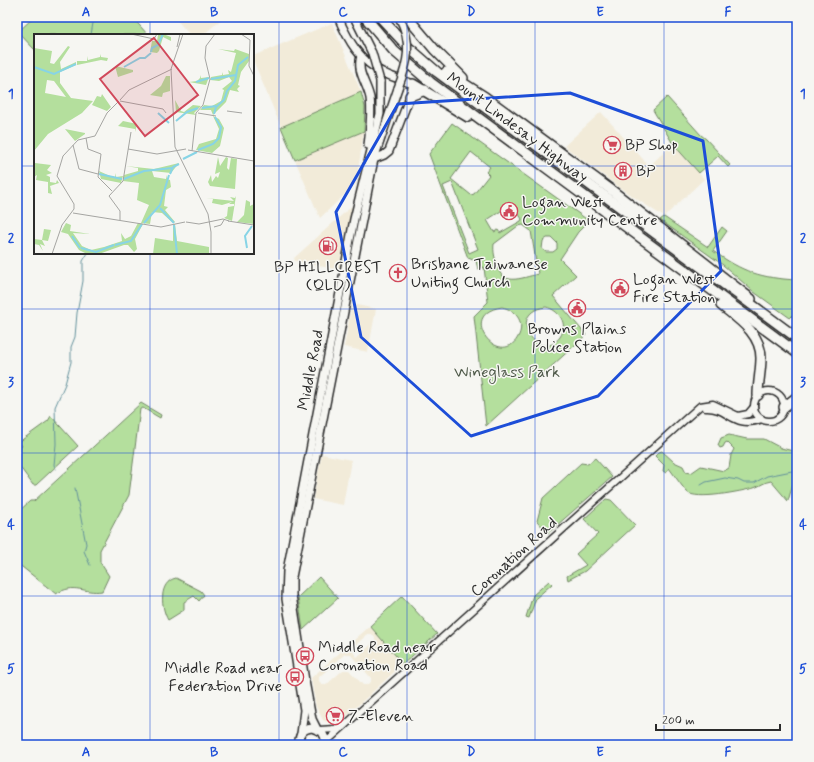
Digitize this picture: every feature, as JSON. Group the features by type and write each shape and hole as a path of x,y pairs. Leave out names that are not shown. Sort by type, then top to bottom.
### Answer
{"highway":[{"name":"Mount Lindesay Highway","path":"365,17 391,47 412,67 501,135 797,353"},
{"name":"Mount Lindesay Highway","path":"380,17 417,56 436,72 797,338"},
{"path":"407,17 446,62 485,97"},
{"path":"417,56 425,58 485,97 729,280 778,320 786,330"},
{"path":"413,84 484,127 501,135"},
{"path":"410,96 425,90"},
{"path":"680,267 689,279 745,324 754,334 761,355 758,395"},
{"path":"784,407 791,400 797,397"}],"main road":[{"path":"338,17 353,46 361,56 383,68 408,78 413,84 410,96 389,151 384,155 371,157 367,149 371,107 367,89 360,70 361,56"},
{"name":"Middle Road","path":"324,745 324,736 312,719 292,595 292,577 380,114 380,81 372,53 354,17"},
{"name":"Middle Road","path":"300,745 304,710 286,599 286,571 354,219 371,157 406,68 408,53 406,34 399,17"},
{"path":"301,734 307,729 318,729"}],"street":[{"path":"697,410 712,408 742,422 762,419 775,420 782,414 784,407 780,396 774,391 765,391 758,395 754,407 756,414 762,419"},
{"name":"Coronation Road","path":"324,745 702,405 714,404 735,415 742,416 748,414 754,407"},
{"name":"Coronation Road","path":"318,729 336,729 348,722"}],"highlighted area":[{"path":"570,93 703,141 721,271 598,396 471,436 361,337 336,212 398,104"}],"shaded area":[{"path":"174,17 224,17 204,34 189,34"},
{"path":"332,23 361,92 281,127 254,62 254,56"},
{"path":"601,112 649,166 673,144 704,179 664,217 623,190 564,146"},
{"path":"364,131 356,184 320,218 295,160"},
{"path":"352,206 339,270 295,261 294,258"},
{"path":"352,304 376,309 368,352 344,347"},
{"path":"322,454 351,460 343,505 313,499"},
{"path":"370,626 403,664 341,721 331,724 323,720 316,707 311,678","holes":["368,634 372,634 375,641 357,657 351,649","345,654 350,654 371,678 371,682 363,685 349,670 343,670 326,685 323,685 319,681 319,677"]}],"green space":[{"path":"34,17 132,17 147,34 34,34 34,49 18,32"},
{"path":"361,92 365,107 364,131 295,160 281,127"},
{"path":"667,97 730,165 728,167 718,156 699,173 673,144 653,110"},
{"name":"Wineglass Park","path":"452,123 589,221 578,232 560,259 576,275 553,296 586,335 486,426 474,316 488,302 484,267 478,269 476,261 468,258 429,154","holes":["471,152 490,167 486,172 489,175 474,194 471,195 451,179","452,182 478,249 469,253 443,186","512,204 522,219 521,221 500,233 498,230 494,232 487,220","523,225 531,231 538,274 519,279 508,279 503,276 496,262 494,244 518,226","547,238 552,238 557,243 557,249 553,252 546,252 542,249 543,241","502,307 507,308 518,317 521,330 511,345 502,347 493,344 486,338 482,329 482,320 488,312","546,307 559,314 563,323 563,332 552,344 543,345 535,342 529,335 526,326 528,318 534,311"]},
{"path":"664,217 708,247 722,227 727,231 713,251 752,273 772,278 797,280 797,311 790,318 754,292 723,265 660,220"},
{"path":"141,403 161,415 160,418 143,408 140,409 129,495 100,550 100,562 109,576 102,591 69,589 56,594 17,563 17,513 30,501 34,501"},
{"path":"51,416 78,446 36,485 33,485 17,463 17,451 22,446 19,442 48,421"},
{"path":"729,435 747,439 764,439 781,448 797,452 797,479 793,484 788,501 771,481 754,488 730,493 700,496 692,495 687,492 669,468 666,473 663,471 664,465 655,456 662,451 674,462 683,466 686,472 691,473 701,466 724,471 729,468 731,455 734,449 727,442 720,448 718,445 721,438"},
{"path":"595,458 612,477 548,533 537,521 543,498 581,463 588,464"},
{"path":"606,499 611,500 635,525 585,571 568,580 567,576 586,565 576,554 598,534 584,519"},
{"path":"319,577 338,598 303,630 298,597"},
{"path":"176,578 201,591 204,595 199,601 194,596 184,602 184,610 168,620 163,602 164,590 170,580"},
{"path":"549,581 552,584 536,598 529,618 526,617 533,595"},
{"path":"402,596 437,634 403,664 370,626"}],"waterway":[{"path":"91,34 94,17"},
{"path":"56,469 54,465 56,444 55,407 65,384 71,362 71,347 75,337 77,313 83,281 83,261 87,254"},
{"path":"701,485 706,482 725,478 738,480 744,483 754,483 767,476 797,470"},
{"path":"75,488 86,544 84,551 90,565"}],"railway":[{"path":"17,741 19,745"}],"place":[{"name":"BP Shop","path":"612,145"},
{"name":"BP","path":"623,171"},
{"name":"Logan West Community Centre","path":"509,211"},
{"name":"BP HILLCREST (QLD)","path":"328,246"},
{"name":"Brisbane Taiwanese Uniting Church","path":"398,273"},
{"name":"Logan West Fire Station","path":"620,288"},
{"name":"Browns Plains Police Station","path":"577,308"},
{"name":"Middle Road near Coronation Road","path":"305,656"},
{"name":"Middle Road near Federation Drive","path":"295,677"},
{"name":"7-Eleven","path":"335,716"}]}
